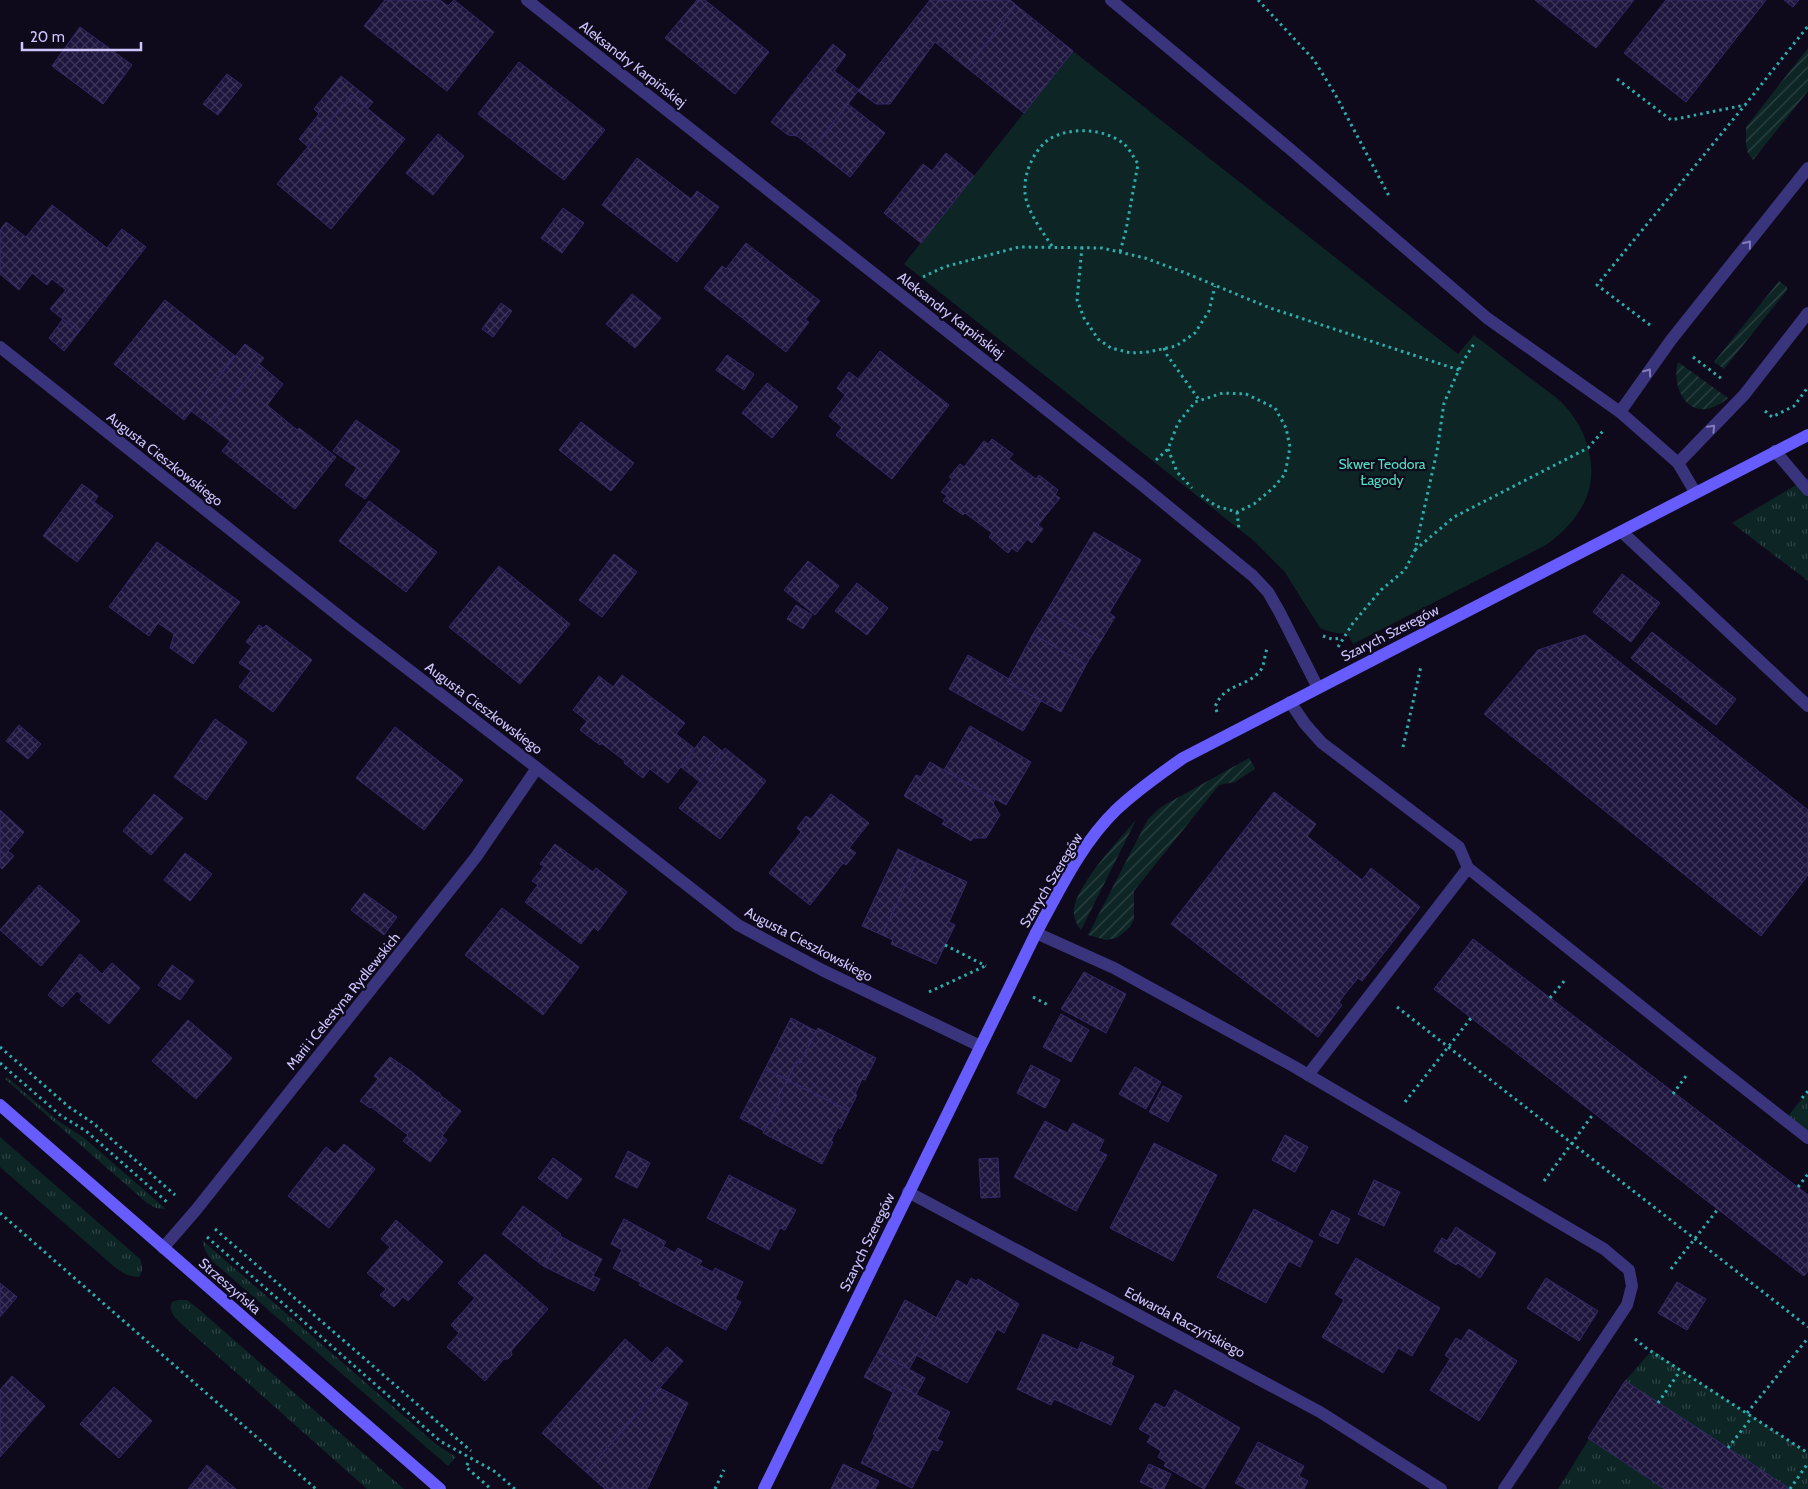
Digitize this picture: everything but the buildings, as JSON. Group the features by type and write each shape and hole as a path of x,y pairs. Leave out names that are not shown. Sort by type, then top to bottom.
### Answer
{"street":[{"name":"Aleksandry Karpińskiej","path":"527,0 1142,485 1253,576 1271,598 1318,688"},
{"path":"1111,0 1492,321 1620,412 1678,463 1695,492"},
{"path":"1620,412 1671,340 1808,168"},
{"path":"1678,463 1744,395 1808,314"},
{"name":"Augusta Cieszkowskiego","path":"0,347 349,624 738,925 822,970 980,1046"},
{"name":"Szarych Szeregów","path":"764,1489 1036,933 1088,844 1116,811 1154,778 1183,758 1808,435"},
{"path":"1775,451 1808,490"},
{"path":"1622,532 1808,706"},
{"path":"1290,702 1305,724 1322,743 1459,848 1468,868 1808,1138"},
{"name":"Marii i Celestyna Rydlewskich","path":"163,1248 214,1187 476,857 537,768"},
{"path":"1308,1075 1468,868"},
{"path":"1036,933 1114,968 1308,1075 1604,1249 1629,1270 1632,1286 1627,1305 1504,1489"},
{"name":"Strzeszyńska","path":"0,1106 440,1489"},
{"name":"Edwarda Raczyńskiego","path":"908,1192 1320,1412 1441,1489"}],"path":[{"path":"1258,0 1314,60 1335,94 1391,200 1375,222"},
{"path":"1671,340 1597,285 1808,26"},
{"path":"1618,79 1671,120 1745,105"},
{"path":"1053,246 1036,223 1025,197 1026,174 1034,157 1048,140 1067,132 1089,130 1108,136 1124,145 1138,164 1120,252"},
{"path":"901,295 917,280 944,266 1019,247 1102,248 1152,260 1270,308 1459,370"},
{"path":"1082,247 1077,300 1084,318 1098,340 1111,348 1131,353 1148,352 1176,346 1195,332 1209,311 1215,286"},
{"path":"1318,688 1342,638 1353,623 1381,590 1406,570 1415,550 1437,451 1444,403 1459,370 1476,340 1492,321"},
{"path":"1164,348 1200,401"},
{"path":"1154,462 1168,449 1178,423 1195,402 1223,392 1246,394 1275,408 1286,428 1290,447 1285,474 1273,488 1254,504 1237,512 1216,506 1195,491 1177,472 1168,449"},
{"path":"1415,550 1454,517 1588,448 1620,412"},
{"path":"1237,512 1239,529 1237,536"},
{"path":"1219,714 1215,707 1218,699 1224,692 1253,678 1261,670 1266,650 1292,640"},
{"path":"1403,747 1422,663"},
{"path":"945,945 985,966 988,971"},
{"path":"912,1013 920,996 985,966"},
{"path":"1029,995 1050,1006"},
{"path":"1397,1007 1808,1328"},
{"path":"1405,1102 1471,1018"},
{"path":"0,1047 69,1107 93,1122 182,1201"},
{"path":"0,1062 60,1115 86,1131 174,1208"},
{"path":"1544,1181 1594,1114"},
{"path":"1798,1187 1808,1174"},
{"path":"1671,1269 1718,1209"},
{"path":"0,1213 316,1489"},
{"path":"208,1223 471,1451"},
{"path":"201,1232 440,1441 494,1471 515,1489"},
{"path":"1614,1324 1808,1453"},
{"path":"1747,1413 1808,1338"},
{"path":"1658,1403 1681,1370"},
{"path":"1728,1448 1752,1417"},
{"path":"468,1463 466,1467 491,1489"},
{"path":"1790,1489 1808,1463"},
{"path":"715,1489 724,1470"}],"green space":[{"path":"1808,48 1808,91 1753,160 1748,153 1746,145 1746,127"},
{"name":"Skwer Teodora Łagody","path":"1073,51 1458,354 1474,335 1561,402 1580,426 1589,451 1591,465 1589,491 1584,503 1567,527 1546,545 1353,644 1347,633 1333,632 1320,628 1284,571 1254,541 904,264"},
{"path":"1779,281 1787,287 1787,290 1724,369 1714,362"},
{"path":"1678,362 1728,398 1718,405 1706,409 1698,409 1691,406 1681,394 1678,386 1676,370"},
{"path":"1808,478 1808,581 1732,523"},
{"path":"1249,758 1255,769 1235,782 1219,785 1134,891 1134,919 1130,927 1117,938 1106,940 1088,935 1148,819 1161,807"},
{"path":"1136,820 1081,930 1076,923 1074,909 1082,888 1090,875"},
{"path":"7,1077 57,1120 83,1137 166,1209 156,1208 147,1203 5,1079"},
{"path":"1808,1091 1808,1138 1785,1120"},
{"path":"0,1137 140,1259 142,1268 139,1277 127,1274 116,1268 0,1167"},
{"path":"202,1240 437,1445 456,1457 448,1466 211,1260"},
{"path":"187,1300 200,1310 404,1489 367,1489 176,1319 172,1313 171,1306 172,1302"},
{"path":"1652,1350 1808,1453 1808,1489 1558,1489 1625,1381"}]}
